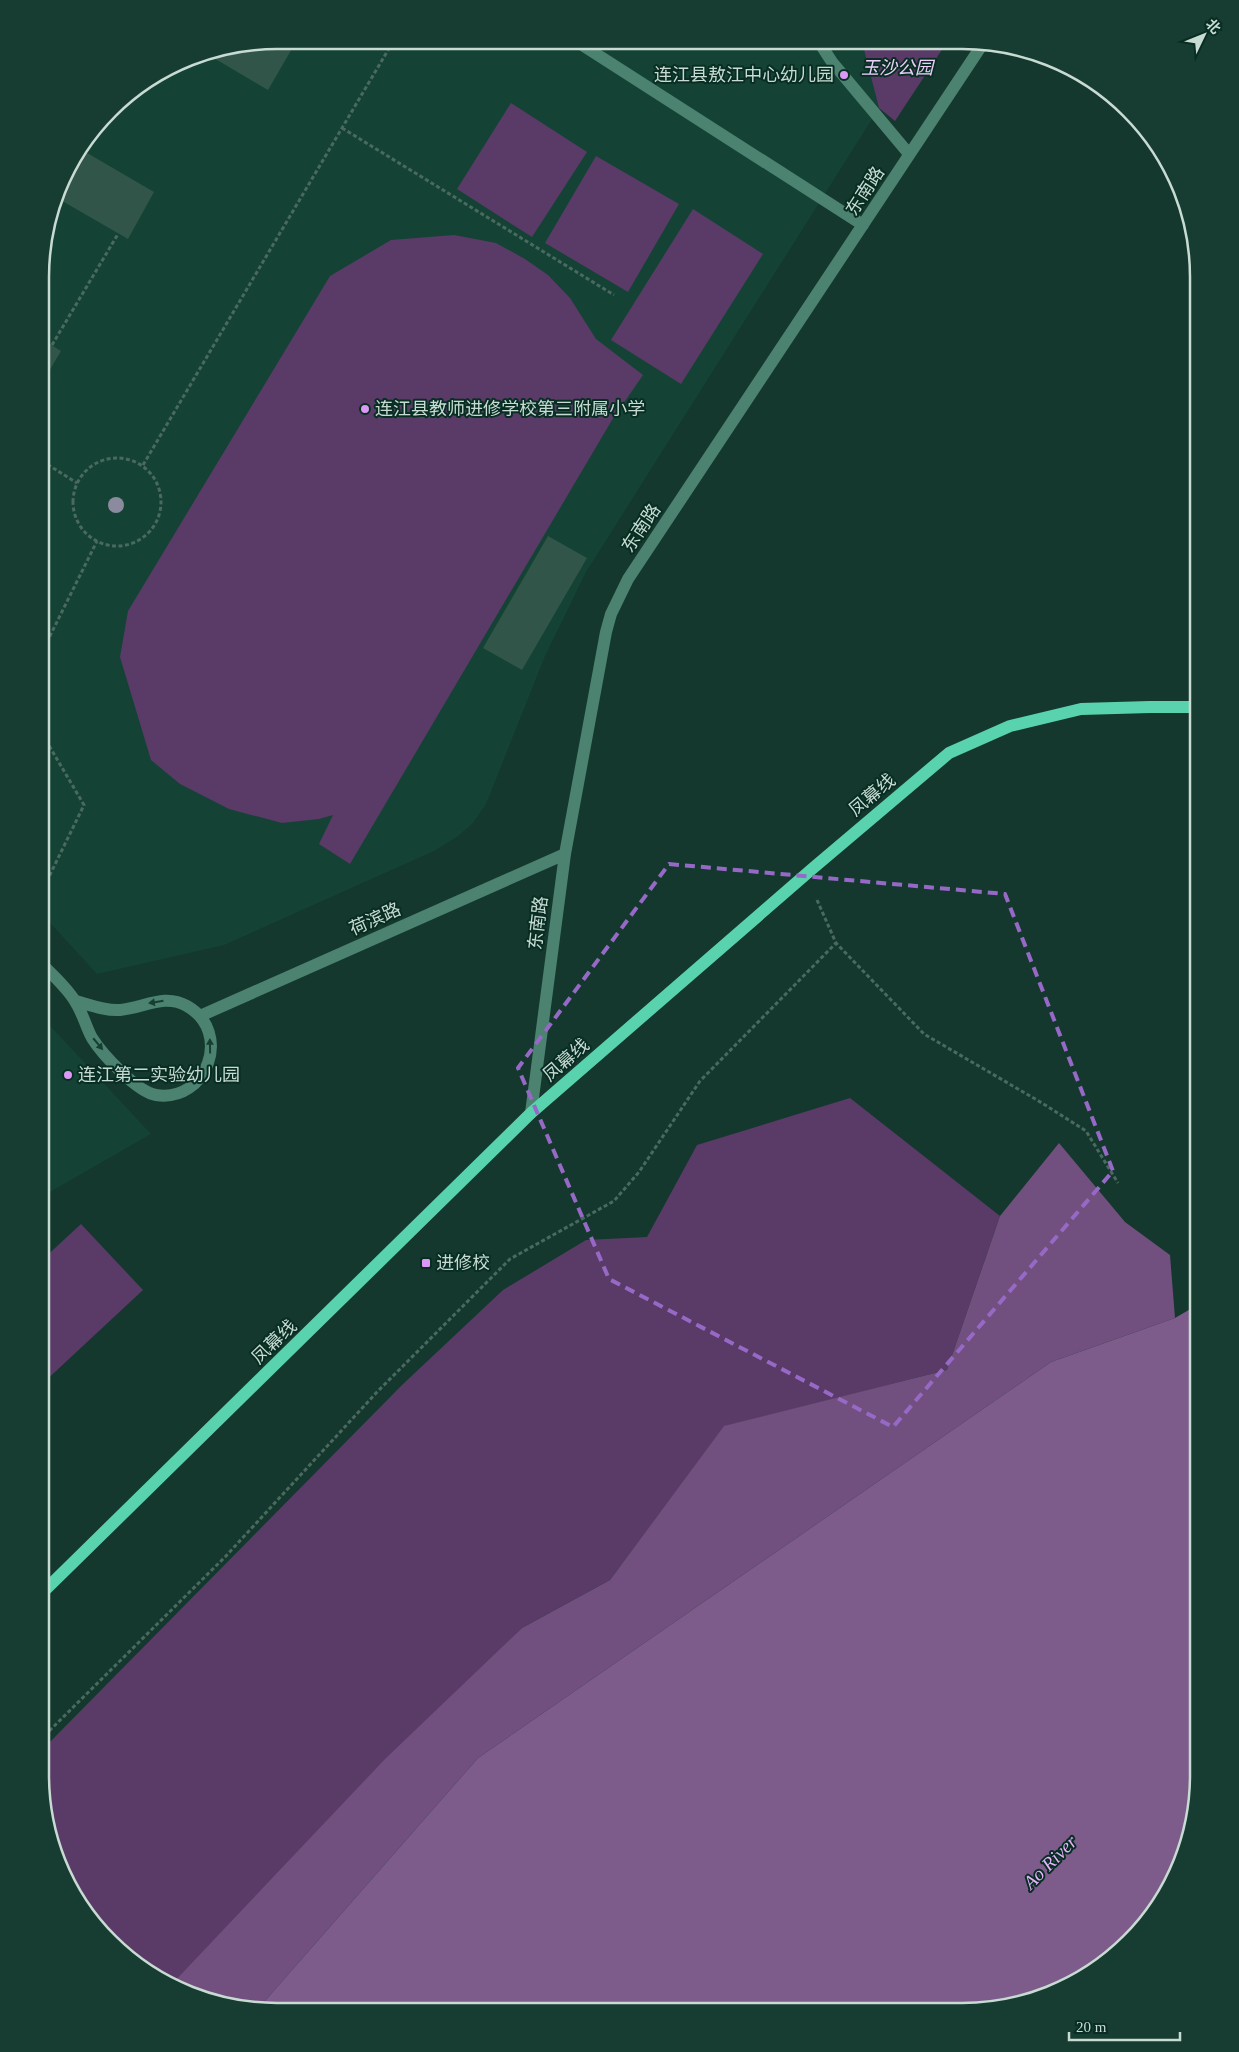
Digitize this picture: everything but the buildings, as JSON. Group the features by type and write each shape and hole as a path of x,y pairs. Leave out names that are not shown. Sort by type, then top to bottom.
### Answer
{"main road":[{"name":"凤幕线","path":"49,1586 531,1113 812,869 949,753 1010,726 1081,709 1190,708"}],"street":[{"path":"588,49 863,225"},
{"path":"824,49 832,62 909,154"},
{"name":"东南路","path":"531,1113 565,854 606,632 619,596 628,579 979,49"},
{"name":"荷滨路","path":"200,1016 565,854"},
{"path":"49,972 76,1001 92,1038 127,1078 140,1089 155,1095 170,1095 184,1091 196,1083 205,1071 210,1058 212,1043 208,1029 200,1016 187,1006 172,1001 155,1001 120,1010 100,1008 76,1001"}],"path":[{"path":"143,465 389,49"},
{"path":"342,128 614,294"},
{"path":"52,345 118,234"},
{"path":"113,457 129,458 143,465 153,475 160,487 162,501 160,515 154,527 145,538 132,544 119,547 104,545 96,541 80,527 74,512 73,497 77,483 86,470 98,461 113,457"},
{"path":"49,465 77,483"},
{"path":"49,639 96,541"},
{"path":"49,746 84,805 49,877"},
{"path":"812,869 818,905 836,943 924,1034 1086,1131 1118,1183"},
{"path":"49,1731 225,1557 377,1392 510,1259 614,1201 639,1172 700,1082 836,943"}],"highlighted area":[{"path":"669,864 1005,894 1113,1171 893,1427 609,1279 518,1068"}],"shaded area":[{"name":"连江县教师进修学校第三附属小学","path":"262,49 864,49 879,108 586,572 545,656 486,804 473,823 458,836 434,851 224,945 97,974 49,922 49,262 53,233 66,190 87,150 105,127 138,96 176,72 218,57"},
{"name":"连江第二实验幼儿园","path":"49,1025 151,1134 49,1192"},
{"path":"1059,1143 1125,1222 1170,1255 1175,1318 1051,1362 478,1758 263,2003 233,1999 204,1991 176,1980 385,1759 522,1628 610,1580 724,1426 947,1370 1000,1216"}],"green space":[{"name":"玉沙公园","path":"864,49 942,49 895,121 879,108"},
{"path":"511,103 587,152 532,237 457,189"},
{"path":"596,156 679,204 628,292 545,243"},
{"path":"693,209 763,254 681,384 611,340"},
{"path":"454,235 496,243 525,259 548,275 570,298 596,339 643,375 612,420 350,864 319,844 333,815 319,819 282,823 229,809 180,784 151,760 120,657 128,611 330,276 391,240"},
{"path":"850,1098 1000,1216 947,1370 724,1427 610,1580 522,1628 177,1981 150,1965 127,1947 105,1925 87,1902 72,1876 61,1848 53,1819 49,1790 49,1743 402,1385 503,1290 586,1240 647,1237 697,1145"},
{"path":"81,1224 143,1290 49,1378 49,1254"}],"water":[{"name":"Ao River","path":"1190,1309 1190,1790 1182,1834 1167,1876 1152,1902 1134,1925 1101,1956 1076,1973 1049,1986 1006,1999 977,2003 263,2003 478,1758 1051,1362 1175,1318"}],"place":[{"name":"连江县敖江中心幼儿园","path":"844,75"},
{"name":"连江县教师进修学校第三附属小学","path":"365,409"},
{"name":"连江第二实验幼儿园","path":"68,1075"},
{"name":"进修校","path":"426,1263"}]}
